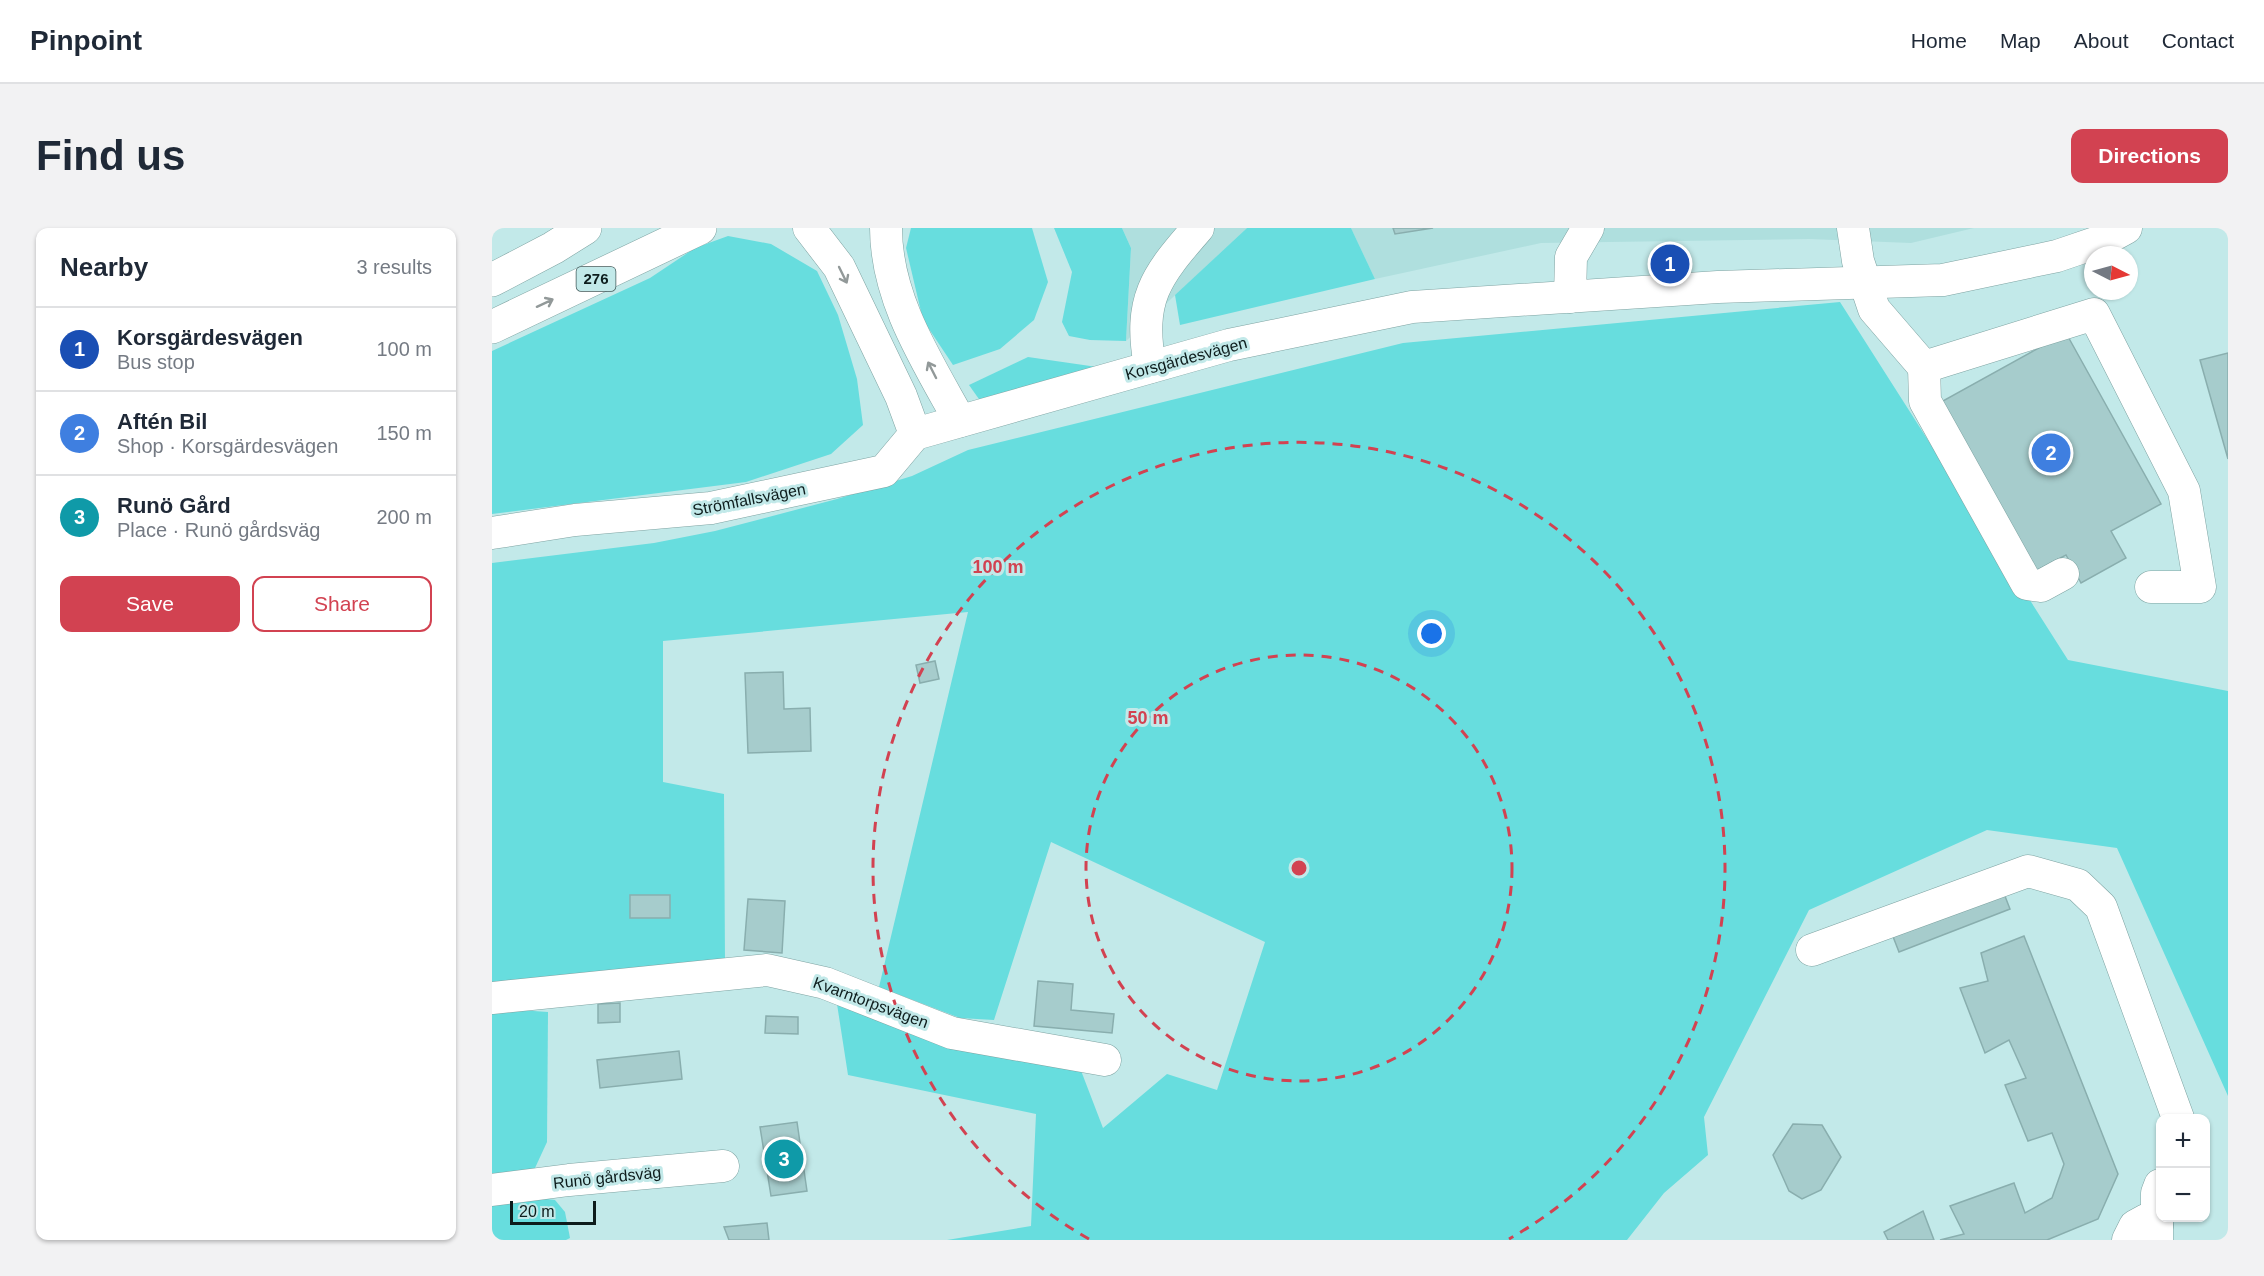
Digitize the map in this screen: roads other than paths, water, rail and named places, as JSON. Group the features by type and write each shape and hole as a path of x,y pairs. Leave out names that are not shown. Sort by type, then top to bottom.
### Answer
{"main road":[{"path":"492,280 553,248 585,228"},
{"name":"276","path":"492,327 700,228"}],"street":[{"path":"810,228 839,267 901,396 915,434 960,421 899,304 891,272 886,228"},
{"path":"1166,228 1168,263"},
{"path":"1150,367 1146,344 1149,299 1168,263 1198,228"},
{"path":"1570,297 1571,257 1588,228"},
{"path":"1853,228 1858,261 1874,309 1924,367 1925,401 2027,584 2041,586 2063,574"},
{"name":"Korsgärdesvägen","path":"960,421 1229,345 1412,307 1718,287 1943,280 2057,256 2104,240 2126,228"},
{"path":"1924,367 2094,314 2184,491 2200,587 2151,587"},
{"name":"Strömfallsvägen","path":"492,533 575,520 711,508 884,471 915,434"},
{"path":"1812,950 2028,871 2078,885 2101,907 2176,1114"},
{"name":"Kvarntorpsvägen","path":"492,998 767,970 825,983 952,1033 1105,1060"},
{"name":"Runö gårdsväg","path":"492,1190 569,1180 723,1166"},
{"path":"2128,1240 2135,1226 2146,1220 2157,1233"}],"place":[{"name":"Korsgärdesvägen","path":"1670,264"},
{"name":"Aftén Bil","path":"2051,453"},
{"name":"Runö Gård","path":"784,1159"}]}
